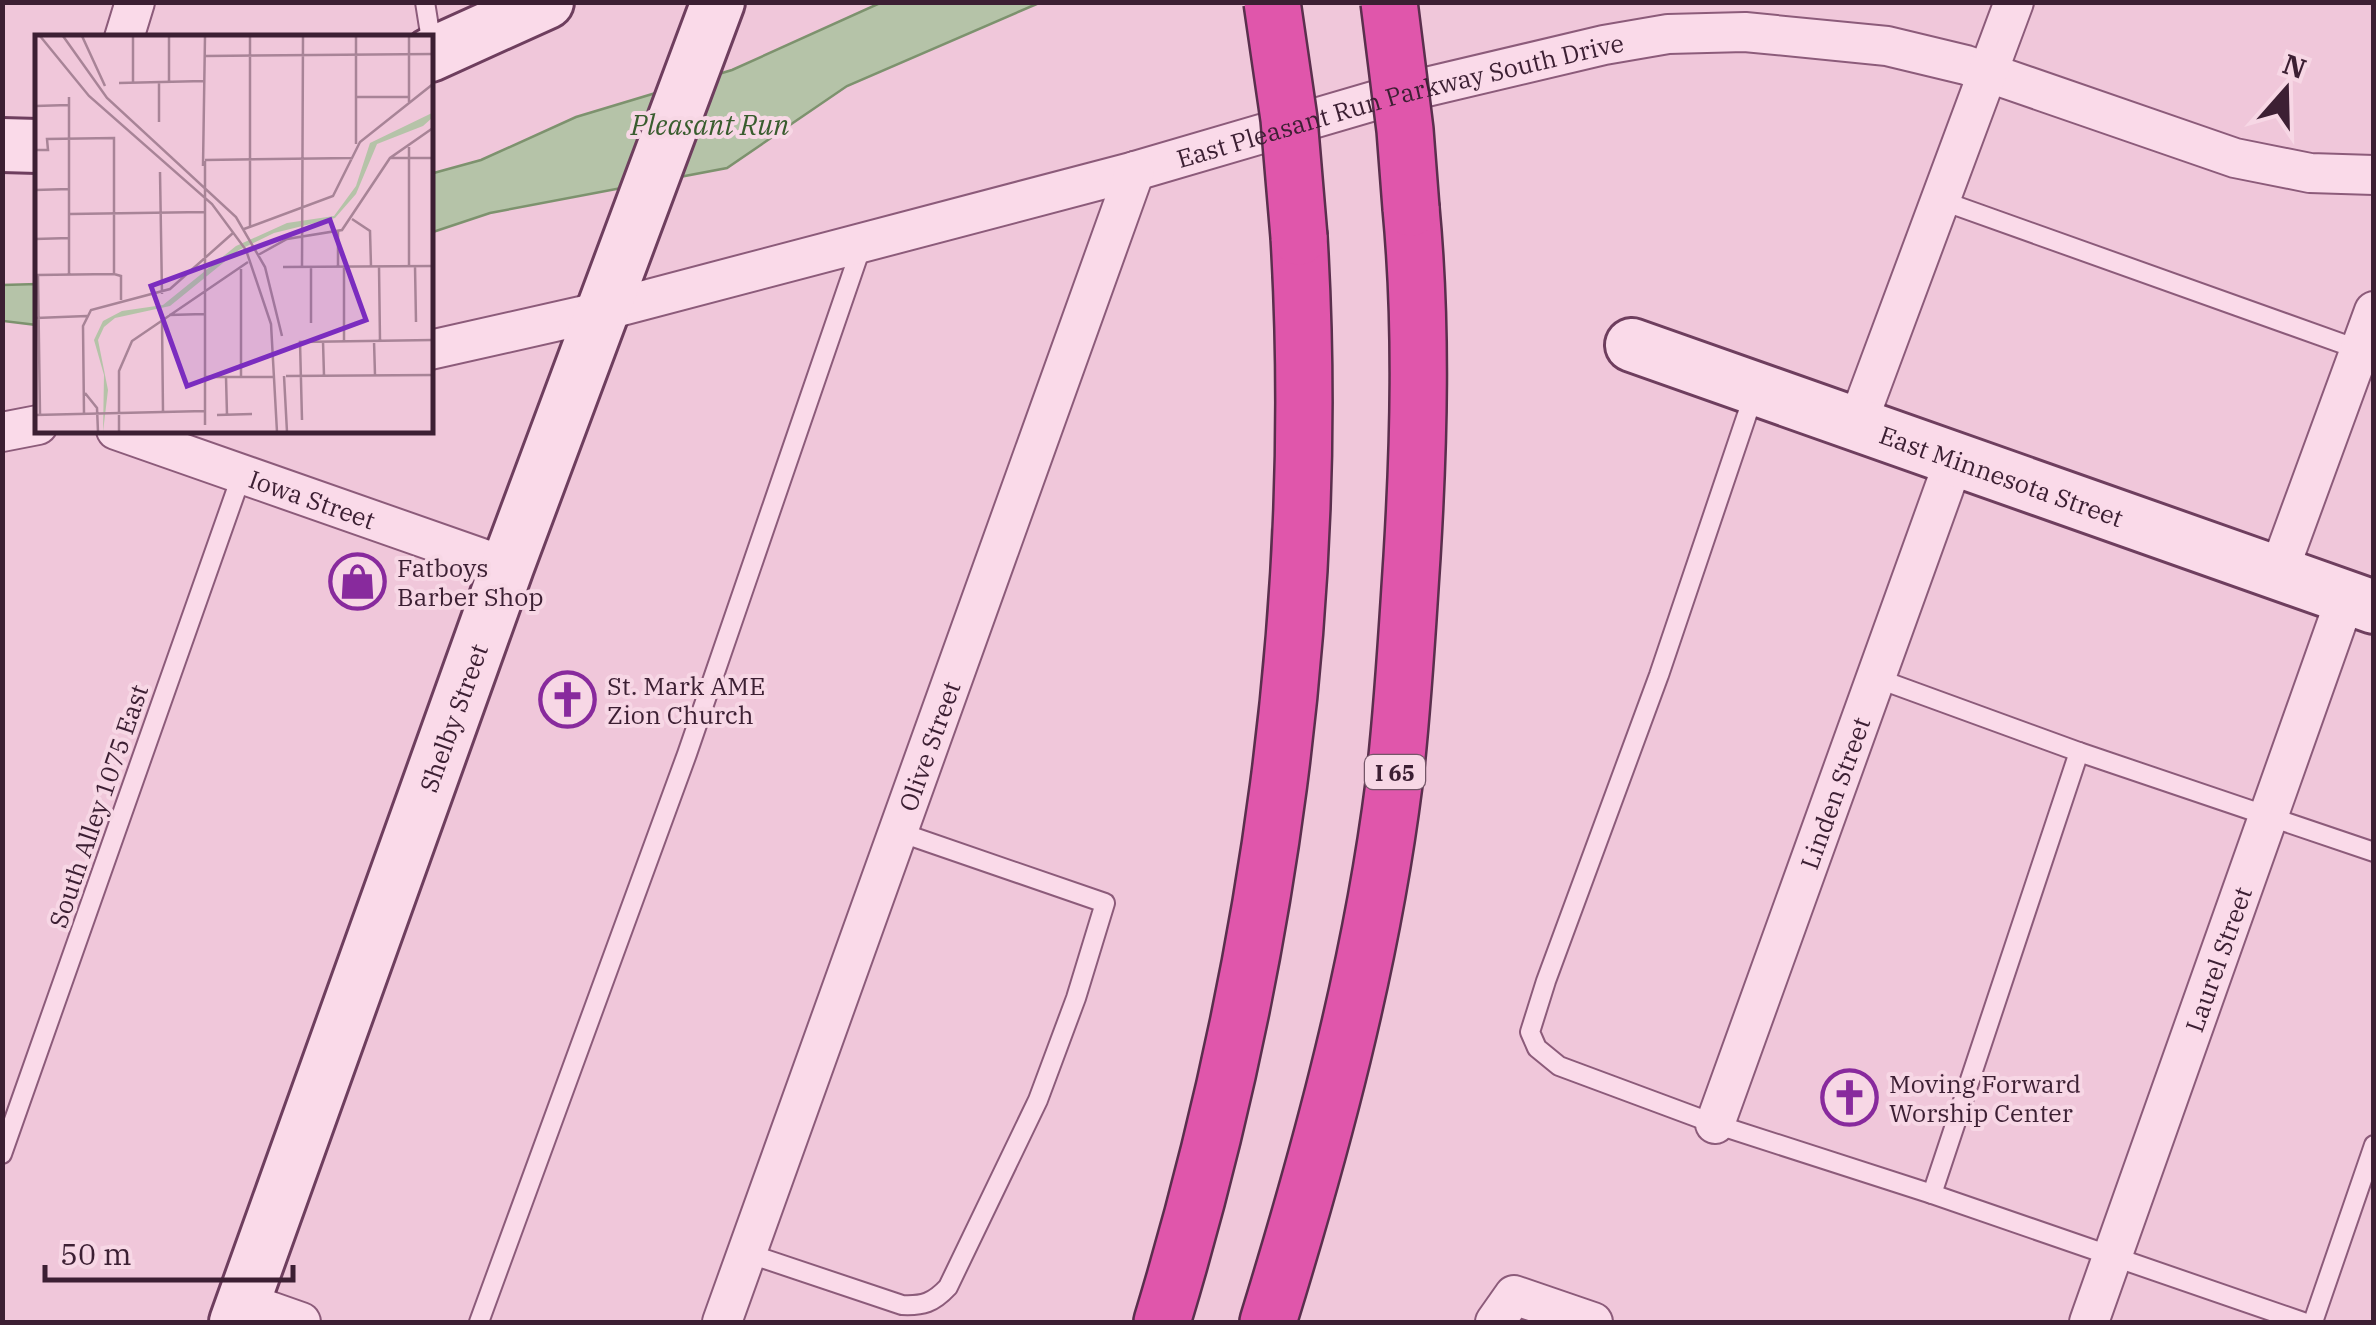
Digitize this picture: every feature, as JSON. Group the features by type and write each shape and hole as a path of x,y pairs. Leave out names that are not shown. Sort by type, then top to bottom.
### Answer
{"highway":[{"path":"1162,1322 1238,1028 1277,799 1294,629 1305,410 1300,237 1272,2"},
{"name":"I 65","path":"1268,1322 1306,1200 1350,1017 1374,910 1394,782 1418,457 1416,264 1405,130 1388,2"}],"main road":[{"path":"432,54 546,2"},
{"name":"Shelby Street","path":"240,1312 508,567 710,26"},
{"path":"2,145 35,146"},
{"name":"East Minnesota Street","path":"1632,345 2360,602"}],"street":[{"path":"125,35 135,2"},
{"path":"1857,424 2014,2"},
{"name":"East Pleasant Run Parkway South Drive","path":"432,350 603,311 1136,171 1401,93 1604,45 1668,34 1745,32 1840,40 1917,52 2235,158 2310,173 2374,175"},
{"name":"Olive Street","path":"722,1322 1136,171"},
{"path":"2278,573 2366,352 2374,311"},
{"path":"2,432 35,426"},
{"name":"Iowa Street","path":"122,432 508,567"},
{"name":"Linden Street","path":"1715,1124 1955,458"},
{"name":"Laurel Street","path":"2089,1322 2269,817 2360,602"},
{"path":"1504,1309 1593,1322"},
{"path":"240,1312 301,1322"}],"lane":[{"path":"426,2 430,35"},
{"path":"1940,200 2366,352"},
{"path":"480,1322 687,754 863,242"},
{"path":"1756,389 1659,675 1530,1032 1537,1048 1559,1066 1715,1124 2303,1322"},
{"name":"South Alley 1075 East","path":"2,1154 242,474"},
{"path":"1876,678 2374,852"},
{"path":"1932,1194 2080,752"},
{"path":"748,1253 902,1306 922,1306 936,1299 948,1287 1038,1100 1076,998 1105,904 898,832"},
{"path":"2313,1322 2374,1145"}],"water":[{"name":"Pleasant Run","path":"880,3 1039,3 847,86 727,168 490,213 432,232 432,173 481,160 576,117 732,70"},
{"path":"35,284 35,325 3,321 3,285"}],"place":[{"name":"Fatboys Barber Shop","path":"358,581"},
{"name":"St. Mark AME Zion Church","path":"568,699"},
{"name":"Moving Forward Worship Center","path":"1850,1097"}]}
